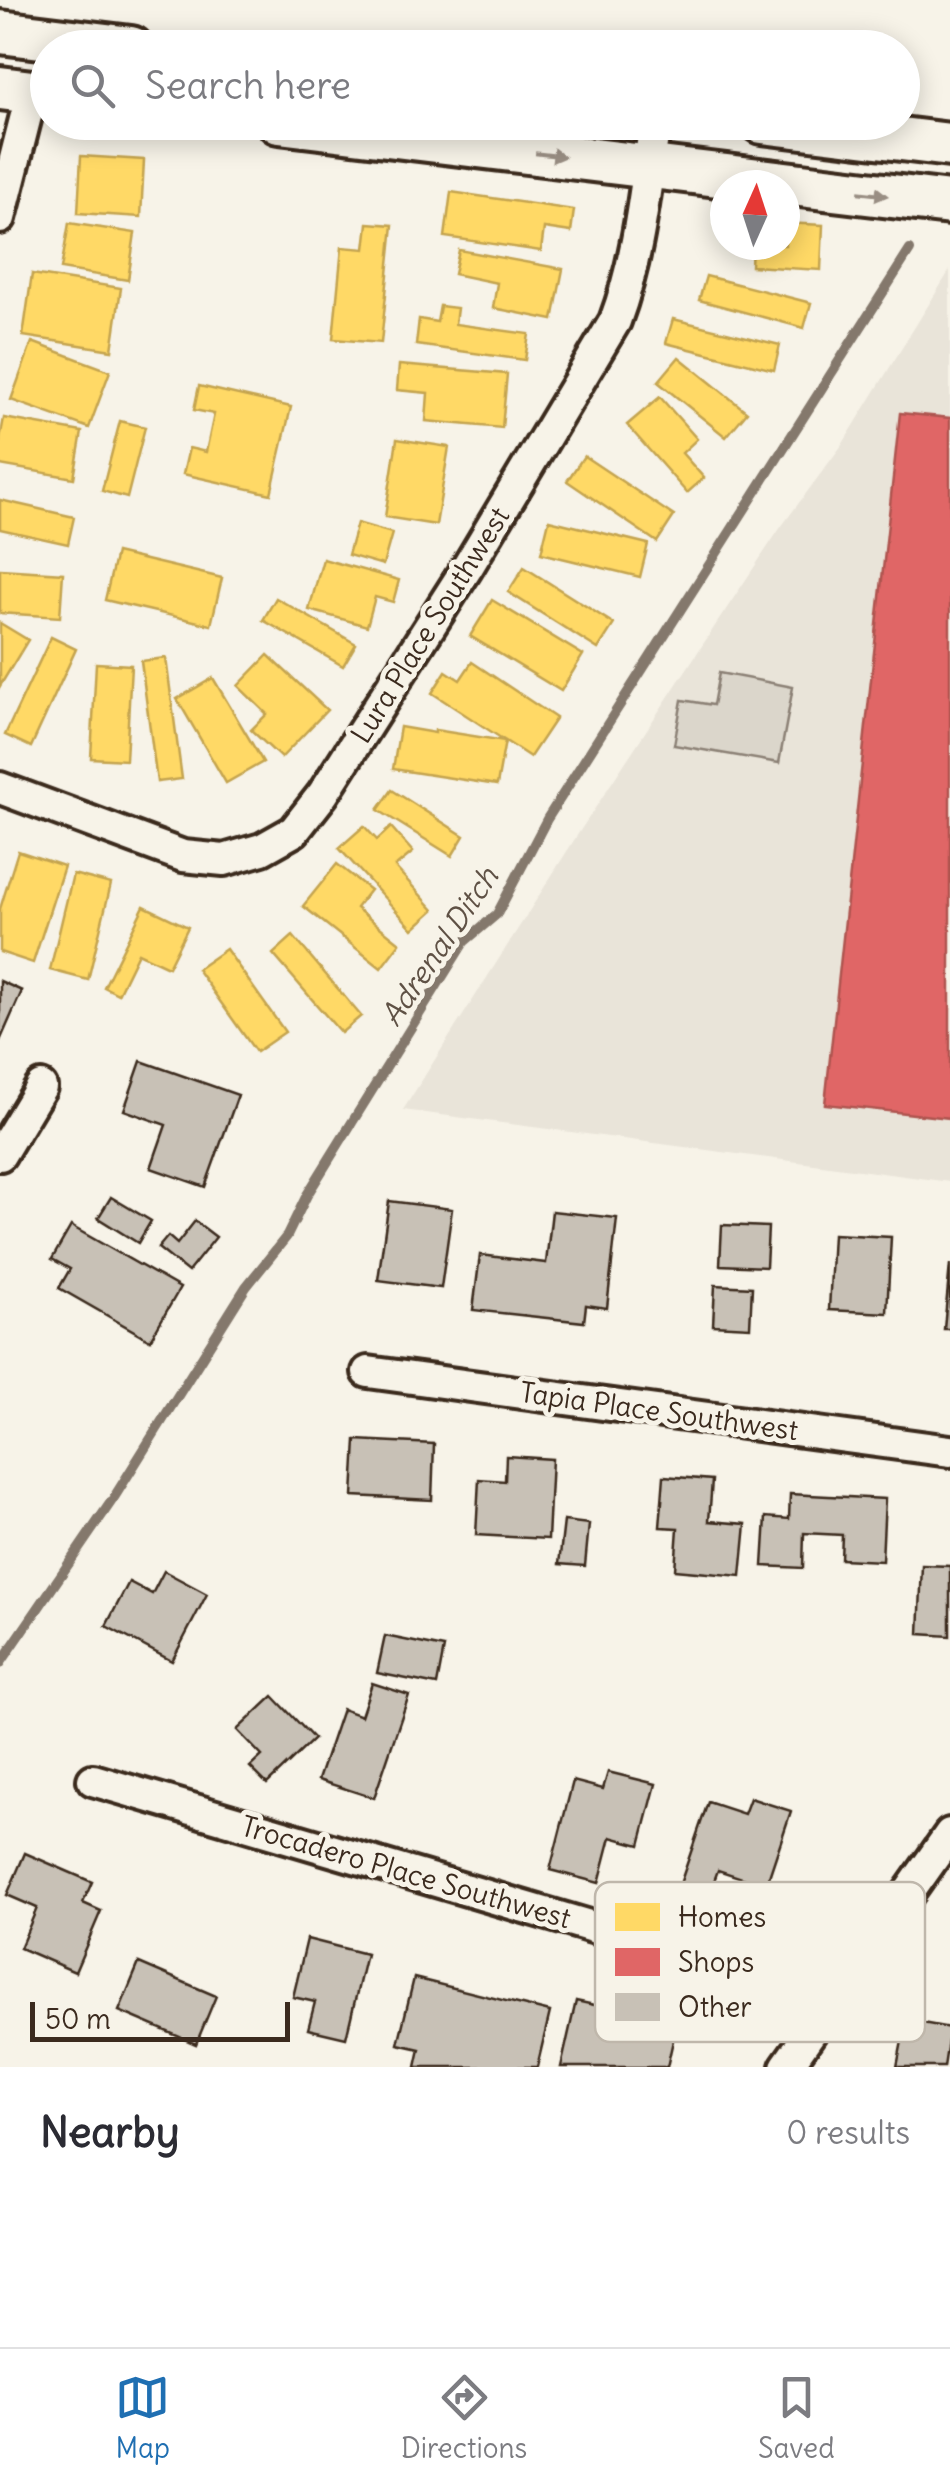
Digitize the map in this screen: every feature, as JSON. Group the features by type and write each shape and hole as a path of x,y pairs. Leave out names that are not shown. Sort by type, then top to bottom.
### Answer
{"main road":[{"path":"0,32 30,36"},
{"path":"423,140 950,203"},
{"path":"909,140 950,145"}],"street":[{"path":"0,218 27,92"},
{"name":"Lura Place Southwest","path":"0,788 183,856 224,860 262,849 294,831 323,794 467,568 615,321 636,256 653,140"},
{"path":"0,1155 40,1087"},
{"name":"Tapia Place Southwest","path":"368,1372 950,1450"},
{"name":"Trocadero Place Southwest","path":"93,1780 595,1928"},
{"path":"916,1882 950,1834"},
{"path":"786,2067 803,2042"}],"shaded area":[{"path":"950,270 950,1182 403,1110 717,623 842,445"},
{"path":"719,673 793,687 779,763 674,745 682,700 713,705"}],"building: Homes":[{"path":"81,156 144,160 141,217 78,213"},
{"path":"451,192 574,210 571,232 544,228 541,251 445,237"},
{"path":"69,223 135,233 128,280 61,269"},
{"path":"368,223 393,225 381,343 333,339 342,247 365,249"},
{"path":"800,224 823,225 821,270 751,266 751,260 800,260"},
{"path":"459,250 563,269 553,320 493,308 497,283 454,274"},
{"path":"32,274 121,288 112,350 23,336"},
{"path":"706,276 811,303 804,328 699,300"},
{"path":"440,306 457,308 455,324 529,334 525,360 416,345 419,319 437,322"},
{"path":"673,319 780,345 774,370 666,343"},
{"path":"32,342 110,371 89,428 11,400"},
{"path":"679,357 747,412 726,437 658,382"},
{"path":"399,365 507,374 502,428 426,421 428,393 397,390"},
{"path":"199,386 291,407 271,494 183,474 189,448 206,452 214,414 194,410"},
{"path":"660,397 697,439 682,453 704,478 687,493 627,425"},
{"path":"4,418 82,432 74,478 0,465"},
{"path":"120,421 145,427 127,498 102,491"},
{"path":"397,439 449,447 436,525 385,517"},
{"path":"584,456 674,516 657,542 567,481"},
{"path":"0,500 74,517 68,544 0,529"},
{"path":"549,520 648,544 640,577 541,553"},
{"path":"357,523 392,533 383,565 348,555"},
{"path":"116,553 222,578 211,625 105,600"},
{"path":"323,559 399,580 393,602 375,597 367,626 309,610"},
{"path":"524,567 614,624 598,649 508,592"},
{"path":"0,569 63,573 60,617 0,613"},
{"path":"276,598 356,644 343,666 263,620"},
{"path":"492,600 583,655 561,691 470,636"},
{"path":"0,623 28,640 0,686"},
{"path":"51,637 76,649 31,747 5,735"},
{"path":"268,655 327,710 281,758 251,730 267,714 238,686"},
{"path":"166,658 182,779 157,782 141,661"},
{"path":"472,662 556,718 530,757 432,693 446,671 460,680"},
{"path":"96,663 131,665 126,760 91,758"},
{"path":"213,678 263,762 226,783 177,699"},
{"path":"400,727 505,741 497,785 393,769"},
{"path":"392,790 464,836 452,856 378,810"},
{"path":"364,826 377,840 391,827 413,852 395,867 434,910 413,929 339,848"},
{"path":"18,851 64,866 33,963 0,952 0,909"},
{"path":"337,864 370,890 356,908 400,943 381,968 303,906"},
{"path":"73,874 111,884 88,980 50,970"},
{"path":"144,906 188,927 168,967 138,953 118,994 104,987"},
{"path":"293,936 361,1016 341,1033 273,954"},
{"path":"226,949 285,1032 256,1052 197,969"}],"building: Shops":[{"path":"900,413 950,418 950,1118 825,1104"}],"building: Other":[{"path":"0,981 22,991 0,1041"},
{"path":"141,1061 238,1095 205,1187 151,1168 166,1125 124,1110"},
{"path":"111,1197 151,1221 138,1243 98,1218"},
{"path":"389,1201 452,1209 441,1288 378,1280"},
{"path":"552,1211 617,1218 607,1308 586,1305 584,1322 473,1310 480,1255 546,1263"},
{"path":"195,1221 216,1237 188,1272 158,1248 168,1236 177,1244"},
{"path":"722,1225 768,1227 766,1267 720,1265"},
{"path":"71,1226 180,1288 150,1340 59,1288 70,1269 52,1259"},
{"path":"833,1234 891,1237 887,1313 829,1310"},
{"path":"950,1264 950,1329 944,1329"},
{"path":"715,1285 752,1287 750,1327 713,1325"},
{"path":"356,1440 434,1444 432,1500 353,1496"},
{"path":"506,1456 552,1459 548,1539 476,1535 479,1479 505,1481"},
{"path":"664,1476 712,1480 709,1521 746,1524 741,1576 675,1570 678,1528 660,1527"},
{"path":"790,1494 885,1499 882,1561 841,1559 842,1535 804,1533 803,1568 763,1566 766,1517 789,1519"},
{"path":"564,1521 589,1524 585,1566 559,1564"},
{"path":"922,1565 950,1566 950,1636 919,1634"},
{"path":"164,1571 207,1594 172,1661 106,1626 129,1582 152,1594"},
{"path":"385,1636 444,1648 437,1685 377,1673"},
{"path":"372,1683 409,1695 374,1798 318,1780 342,1709 361,1716"},
{"path":"273,1696 314,1739 267,1784 250,1767 262,1756 237,1730"},
{"path":"608,1772 656,1784 640,1845 611,1837 599,1882 550,1870 573,1781 603,1789"},
{"path":"750,1798 791,1811 767,1882 754,1882 718,1870 714,1882 681,1882 708,1802 744,1814"},
{"path":"25,1853 92,1882 83,1903 101,1911 75,1972 20,1948 37,1908 7,1895"},
{"path":"307,1939 366,1954 346,2038 308,2029 315,2002 293,1997"},
{"path":"139,1963 216,1996 196,2044 119,2011"},
{"path":"414,1978 550,2012 537,2067 416,2067 420,2049 398,2044"},
{"path":"576,2001 595,2005 595,2042 673,2042 667,2067 561,2067"},
{"path":"925,2023 950,2028 944,2067 897,2067 902,2042 925,2042"}],"waterway":[{"name":"Adrenal Ditch","path":"0,1664 113,1499 246,1287 287,1236 307,1195 464,942 497,914 547,819 910,250"}]}
